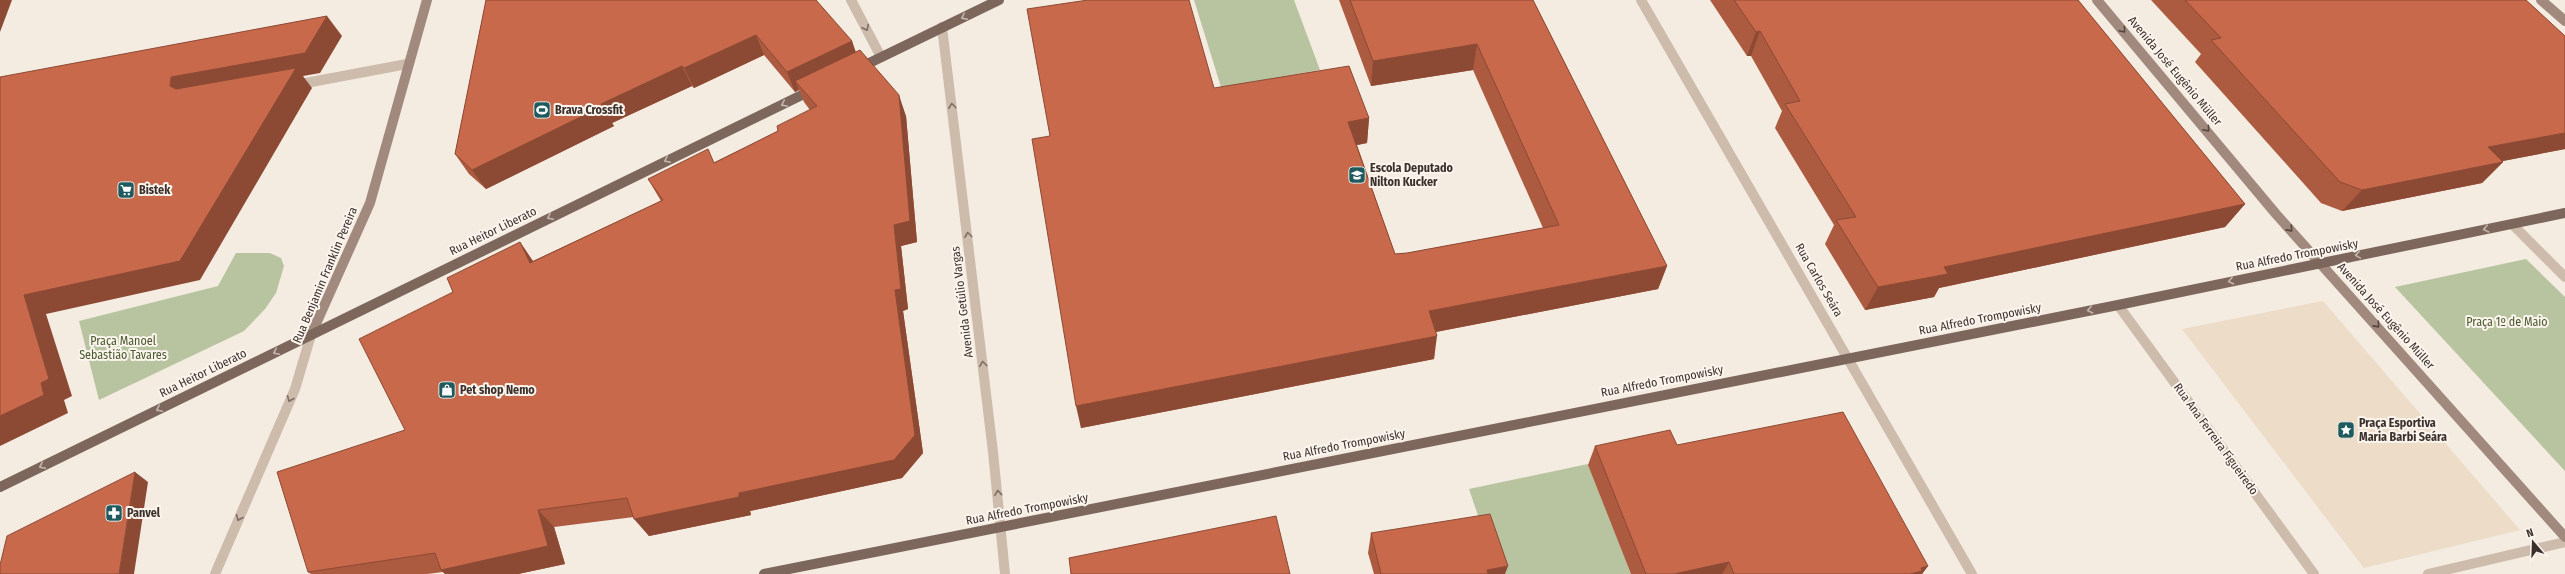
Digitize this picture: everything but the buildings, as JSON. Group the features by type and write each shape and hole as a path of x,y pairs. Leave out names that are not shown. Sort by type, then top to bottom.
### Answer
{"main road":[{"name":"Rua Benjamin Franklin Pereira","path":"311,335 370,203 407,64 427,0"},
{"path":"852,71 1000,0"},
{"name":"Avenida José Eugênio Müller","path":"2097,0 2276,214 2320,261 2565,537"},
{"path":"2541,0 2565,21"},
{"name":"Rua Heitor Liberato","path":"0,487 824,85"},
{"name":"Rua Alfredo Trompowisky","path":"764,574 2118,305 2320,261 2368,254 2565,213"}],"street":[{"path":"851,0 881,57"},
{"name":"Rua Carlos Seára","path":"1642,0 1972,574"},
{"name":"Avenida Getúlio Vargas","path":"942,27 1001,528 1005,574"},
{"path":"284,87 407,64"},
{"path":"2512,224 2565,277"},
{"name":"Rua Ana Ferreira Figueiredo","path":"2118,305 2314,574"},
{"name":"Rua Benjamin Franklin Pereira","path":"216,574 294,389 311,335"},
{"path":"2428,574 2565,542"}],"green space":[{"path":"1194,0 1294,0 1320,70 1221,87"},
{"name":"Praça Manoel Sebastião Tavares","path":"236,253 270,253 281,258 284,266 276,293 265,309 244,331 99,400 79,321 218,286"},
{"name":"Praça 1º de Maio","path":"2526,259 2565,297 2565,471 2395,287"},
{"path":"1588,464 1631,574 1498,574 1469,489"}],"shaded area":[{"name":"Praça Esportiva Maria Barbi Seára","path":"2323,301 2520,530 2364,568 2182,329"}],"place":[{"name":"Brava Crossfit","path":"542,110"},
{"name":"Escola Deputado Nilton Kucker","path":"1357,175"},
{"name":"Bistek","path":"126,190"},
{"name":"Pet shop Nemo","path":"447,390"},
{"name":"Praça Esportiva Maria Barbi Seára","path":"2346,430"},
{"name":"Panvel","path":"114,513"}]}
